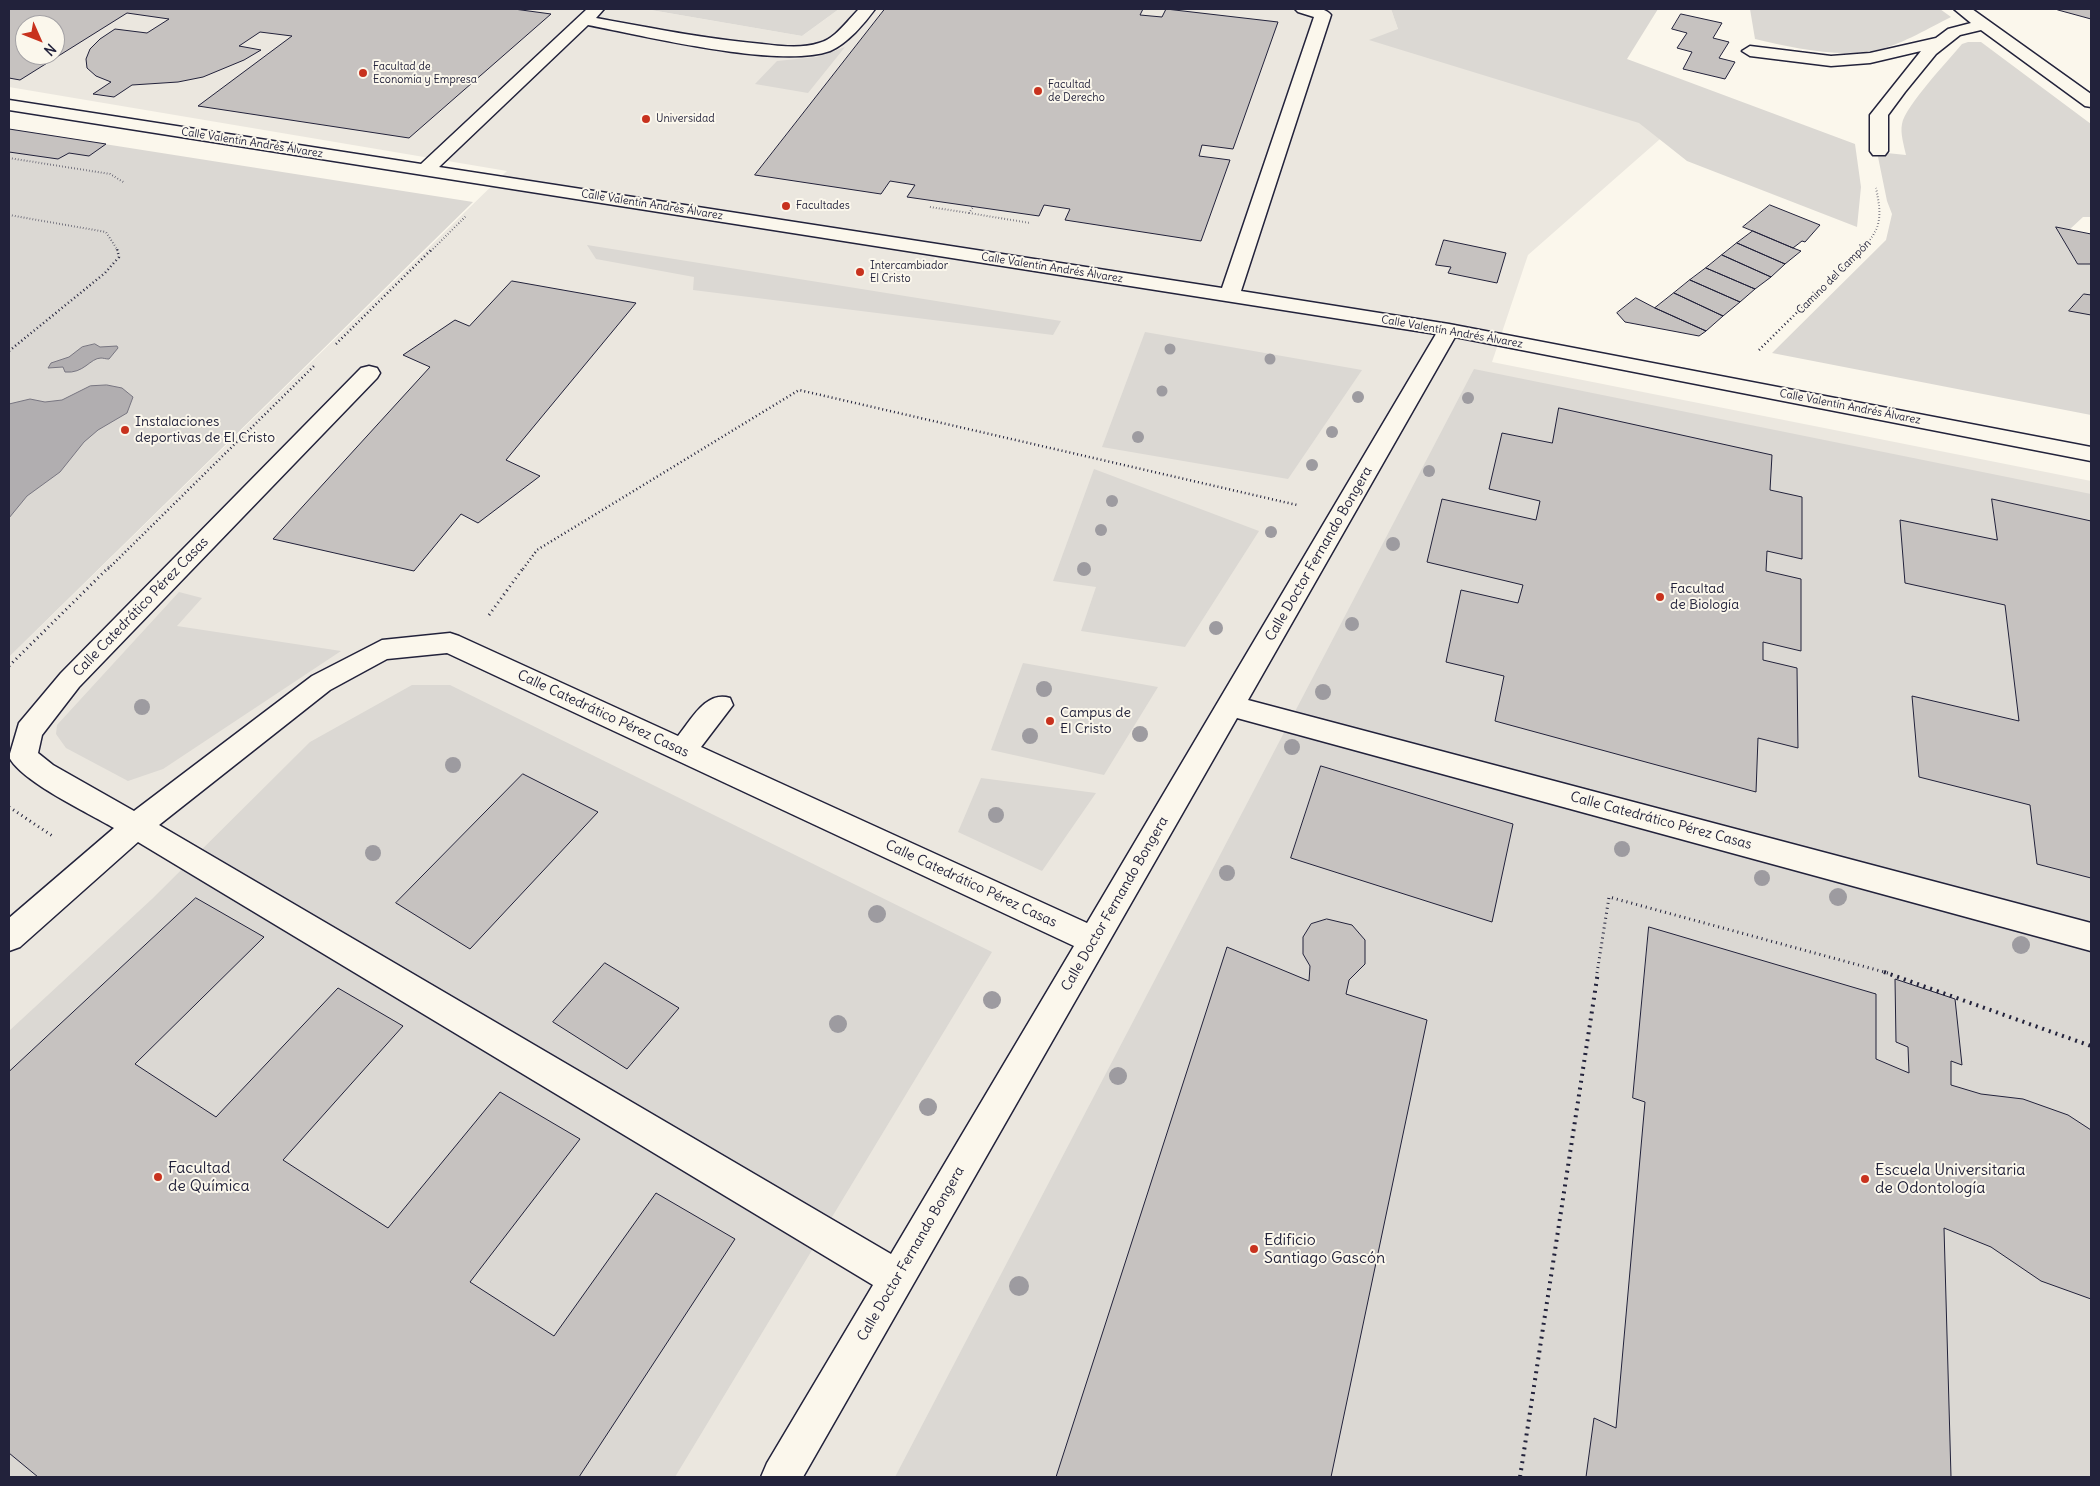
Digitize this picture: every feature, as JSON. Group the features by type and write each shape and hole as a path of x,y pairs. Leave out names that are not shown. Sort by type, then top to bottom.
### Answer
{"street":[{"path":"425,170 590,14 722,43 802,51 824,47 838,38 867,9"},
{"path":"1229,296 1323,15 1303,9"},
{"path":"1962,9 2091,102"},
{"path":"1878,151 1879,115 1930,51 1954,32 1983,25"},
{"path":"1750,51 1831,61 1870,58 1941,42"},
{"path":"2059,79 2091,82"},
{"name":"Calle Valentín Andrés Álvarez","path":"9,105 1449,330 2091,454"},
{"name":"Calle Doctor Fernando Bongera","path":"781,1477 1449,330"},
{"name":"Calle Catedrático Pérez Casas","path":"136,826 43,773 23,758 29,731 70,680 369,372"},
{"name":"Calle Catedrático Pérez Casas","path":"9,937 136,826 321,683 382,650 450,643 1093,940"},
{"path":"682,750 720,705"},
{"name":"Calle Catedrático Pérez Casas","path":"1230,706 2091,937"},
{"path":"136,826 896,1278"}],"path":[{"name":"Camino del Campón","path":"1724,383 1874,237 1881,213 1868,151 1878,151"},
{"path":"9,158 110,174 125,183"},
{"path":"9,215 106,232 117,248 119,257 105,273 9,351"},
{"path":"334,346 461,221"},
{"path":"9,666 319,360"},
{"path":"463,649 536,550 799,390 1342,515"},
{"path":"9,807 94,862"},
{"path":"1520,1477 1609,896 1893,974 2091,1046"}],"shaded area":[{"name":"Campus de El Cristo","path":"9,9 645,9 802,36 839,9 1391,9 1398,29 1676,125 1528,255 1492,362 2091,481 2091,1477 9,1477 9,657 507,171 9,87"},
{"path":"645,9 839,9 802,36"},
{"path":"1391,9 1658,9 1627,59 1855,144 1861,187 1857,227 1687,161 1639,123 1369,40 1398,29"},
{"path":"1750,9 1940,9 1951,17 1889,47 1866,52 1834,53 1802,49 1755,39"},
{"path":"1981,42 2091,124 2091,217 2083,217 2069,230 2078,263 2091,264 2091,415 1772,353 1886,240 1892,214 1887,201 1877,152 1906,155 1901,131 1905,116 1938,72 1962,44"},
{"path":"845,47 808,93 755,84 777,61 817,57"},
{"name":"Instalaciones deportivas de El Cristo","path":"9,129 473,202 9,657"},
{"path":"587,245 1061,321 1053,335 693,290 694,277 596,259"},
{"path":"1145,332 1362,370 1288,479 1102,447"},
{"path":"95,344 100,347 117,346 118,348 109,359 93,360 77,371 65,372 63,367 48,368 51,363 69,357 82,347"},
{"path":"1474,369 2091,494 2091,1477 895,1477"},
{"path":"107,385 122,388 133,397 127,413 98,430 84,442 60,472 27,496 9,518 9,404 30,399 45,402 62,400 90,386"},
{"path":"1094,469 1259,531 1185,647 1081,631 1096,587 1053,581"},
{"path":"179,592 202,598 177,626 341,651 163,769 128,781 66,748 56,734 57,725"},
{"path":"1023,663 1158,687 1104,775 991,750"},
{"path":"412,685 450,685 992,952 675,1477 9,1477 9,1031 152,899 310,742"},
{"path":"981,778 1096,793 1042,871 958,832"}],"building":[{"name":"Facultad de Economía y Empresa","path":"9,9 514,9 551,14 409,138 198,106 292,36 260,32 239,46 261,50 244,60 203,77 178,82 132,85 114,97 93,94 111,82 96,76 87,68 86,59 90,49 100,39 115,29 147,33 169,19 127,13 65,52 65,15 15,15 15,65 44,65 20,80 9,78"},
{"name":"Facultad de Derecho","path":"885,9 1143,9 1140,15 1162,17 1166,9 1278,22 1233,149 1202,145 1199,156 1230,160 1201,241 1065,220 1070,209 1044,205 1039,216 907,197 915,185 890,181 881,194 755,175"},
{"path":"2091,9 2091,19 2058,10"},
{"path":"1681,14 1722,23 1713,38 1729,42 1719,58 1735,62 1725,79 1683,69 1692,52 1677,48 1687,33 1672,29"},
{"path":"9,129 106,144 89,156 69,153 58,159 9,152"},
{"path":"1770,205 1820,225 1805,242 1802,241 1793,248 1743,227"},
{"path":"2056,227 2091,234 2091,264 2078,264"},
{"path":"1753,231 1801,251 1785,264 1737,243"},
{"path":"1444,240 1506,253 1497,283 1448,273 1451,267 1436,265"},
{"path":"1737,243 1785,264 1771,277 1722,255"},
{"path":"1722,255 1771,277 1755,289 1706,268"},
{"path":"1706,268 1755,289 1740,302 1690,280"},
{"path":"1690,280 1740,302 1723,316 1674,293"},
{"path":"512,281 636,303 506,460 540,476 478,523 461,514 414,571 273,539 430,367 403,355 455,320 469,326"},
{"path":"1674,293 1723,316 1706,331 1655,308"},
{"path":"2084,294 2091,295 2091,315 2069,311"},
{"path":"1636,298 1706,331 1699,336 1625,322 1617,313"},
{"name":"Facultad de Biología","path":"1559,408 1772,455 1770,490 1802,497 1802,559 1767,551 1766,571 1801,579 1801,651 1763,642 1763,660 1797,668 1798,748 1758,738 1756,792 1495,721 1504,676 1446,662 1461,590 1518,603 1523,585 1427,562 1442,499 1536,520 1540,501 1489,489 1502,433 1552,443"},
{"path":"1992,499 2091,521 2091,878 2037,864 2030,805 1919,777 1912,696 2019,721 2005,605 1905,583 1900,520 1997,540"},
{"path":"1321,766 1513,824 1492,922 1291,858"},
{"path":"523,774 598,812 470,949 396,903"},
{"name":"Facultad de Química","path":"196,898 264,937 135,1064 216,1117 338,988 403,1026 283,1160 388,1228 500,1092 580,1139 470,1282 554,1336 656,1193 735,1239 579,1477 38,1477 9,1453 9,1072"},
{"name":"Edificio Santiago Gascón","path":"1327,919 1352,925 1365,940 1365,964 1349,980 1346,994 1427,1020 1331,1477 1056,1477 1227,947 1309,981 1310,966 1303,954 1303,937 1311,924"},
{"name":"Escuela Universitaria de Odontología","path":"1649,927 1876,994 1876,1059 1909,1073 1908,1047 1896,1042 1895,979 1955,999 1962,1065 1951,1061 1951,1085 1981,1094 2023,1099 2068,1115 2091,1130 2091,1299 2041,1281 1991,1247 1944,1228 1951,1477 1586,1477 1594,1418 1616,1428 1645,1102 1633,1098"},
{"path":"605,963 679,1008 627,1069 553,1022"}],"place":[{"name":"Facultad de Economía y Empresa","path":"363,73"},
{"name":"Facultad de Derecho","path":"1038,91"},
{"name":"Universidad","path":"646,119"},
{"name":"Facultades","path":"786,206"},
{"name":"Intercambiador El Cristo","path":"860,272"},
{"name":"Instalaciones deportivas de El Cristo","path":"125,430"},
{"name":"Facultad de Biología","path":"1660,597"},
{"name":"Campus de El Cristo","path":"1050,721"},
{"name":"Facultad de Química","path":"158,1177"},
{"name":"Escuela Universitaria de Odontología","path":"1865,1179"},
{"name":"Edificio Santiago Gascón","path":"1254,1249"}]}
